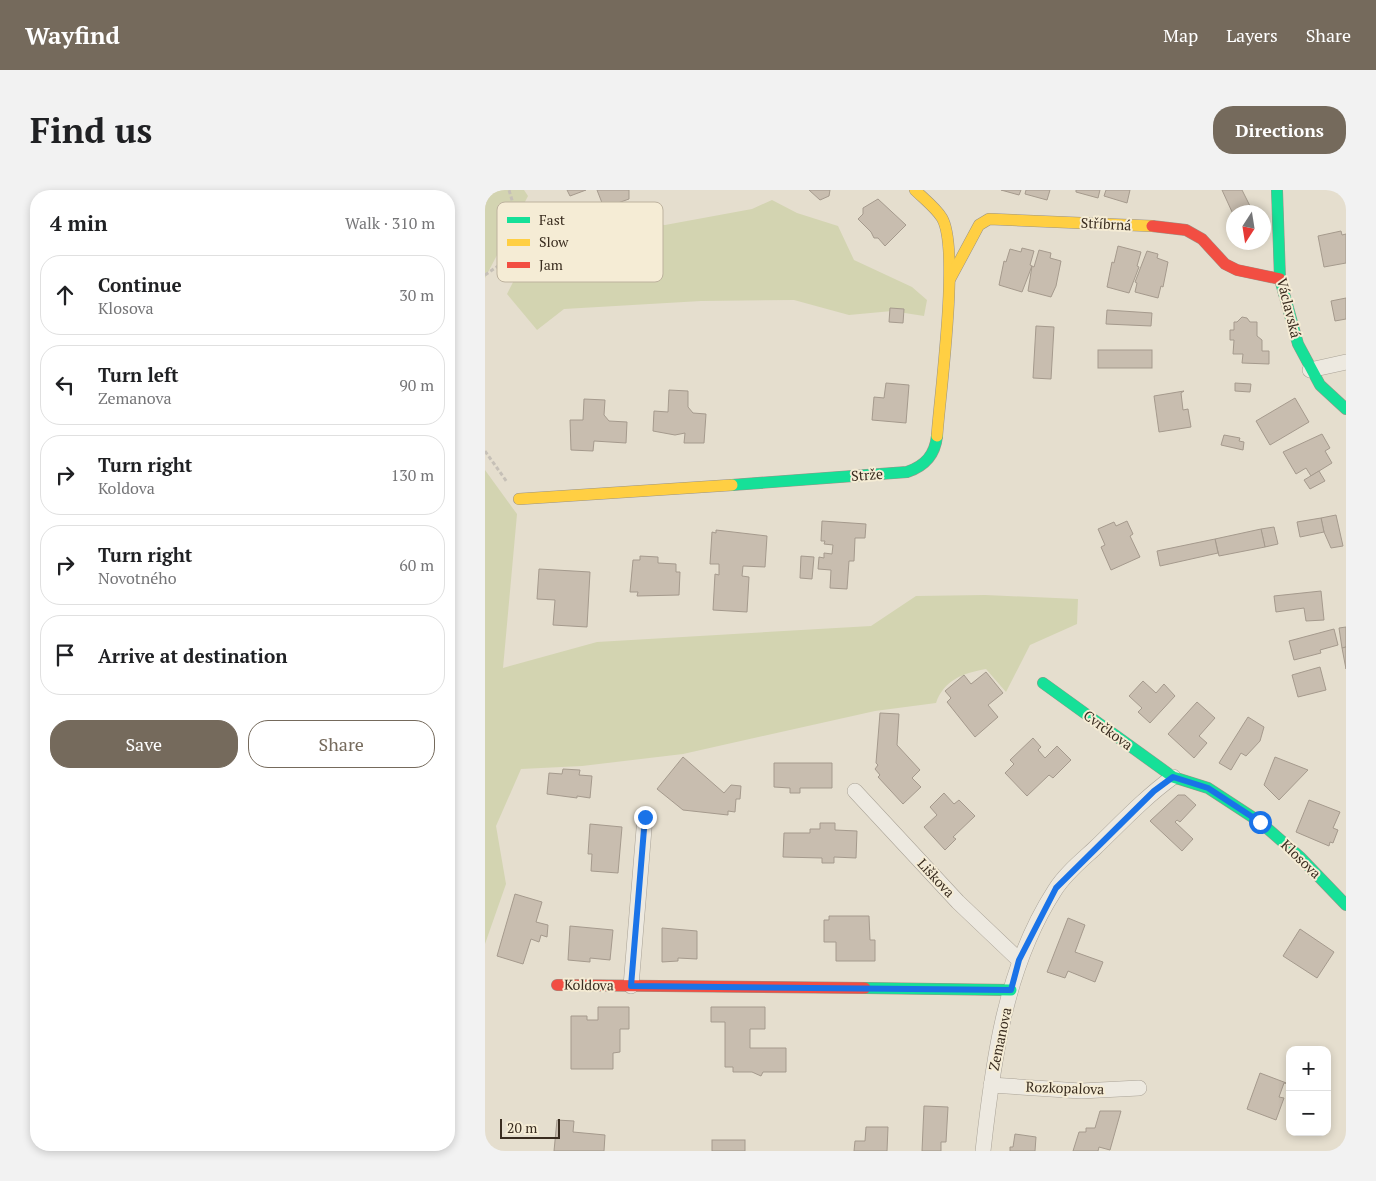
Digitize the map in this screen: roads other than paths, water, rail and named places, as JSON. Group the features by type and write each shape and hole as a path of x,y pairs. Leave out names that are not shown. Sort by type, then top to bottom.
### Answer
{"street":[{"name":"Strže","path":"519,499 914,470 931,457 936,447 950,279 947,240 942,218 915,190"},
{"name":"Václavská","path":"1277,190 1280,279 1298,344 1309,370 1320,386 1346,409"},
{"name":"Stříbrná","path":"950,279 979,225 989,219 1005,218 1167,227 1186,230 1202,239 1225,264 1237,270 1280,279"},
{"path":"1309,370 1346,362"},
{"name":"Cvrčkova","path":"1043,683 1173,777"},
{"name":"Klosova","path":"1173,777 1208,788 1260,822 1300,857 1346,905"},
{"name":"Zemanova","path":"983,1151 997,1042 1019,960 1056,888 1154,791 1173,777"},
{"name":"Liškova","path":"855,791 958,902 1019,960"},
{"path":"631,986 645,817"},
{"name":"Koldova","path":"557,985 1011,990"},
{"name":"Rozkopalova","path":"991,1084 1081,1091 1139,1088"}]}
